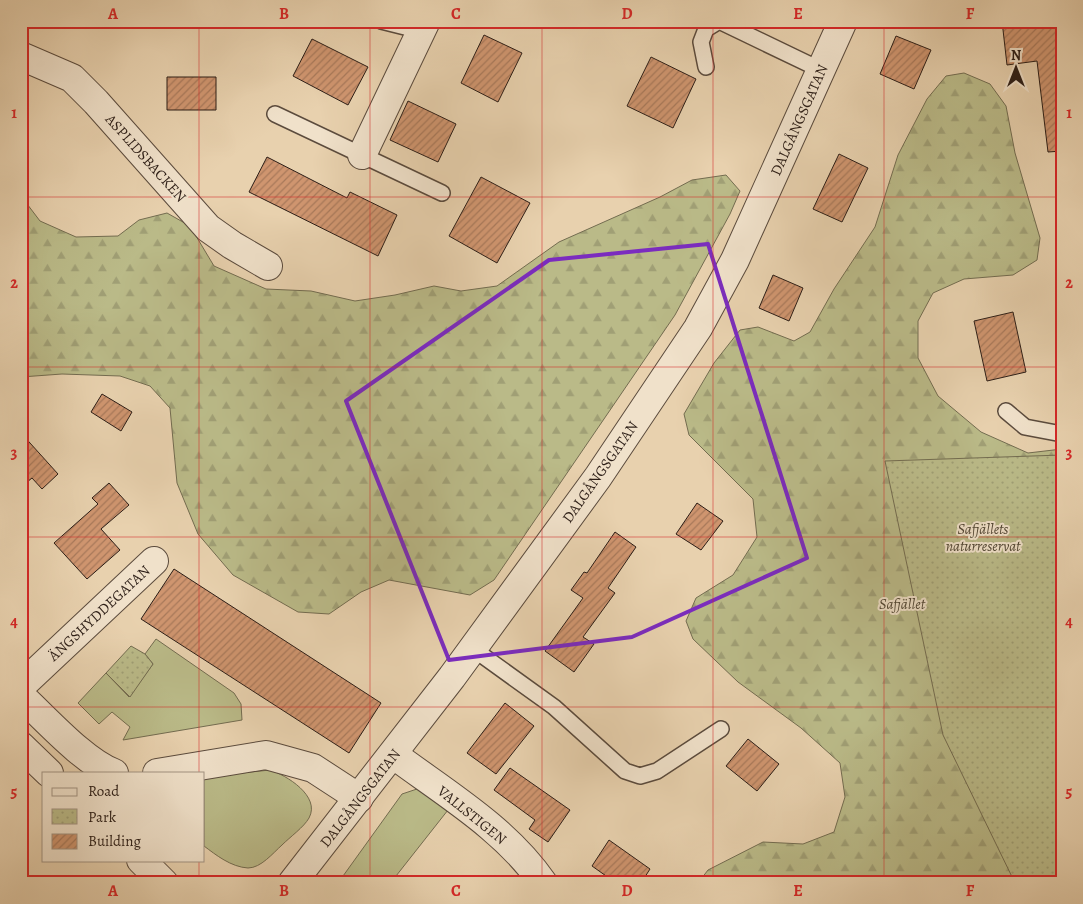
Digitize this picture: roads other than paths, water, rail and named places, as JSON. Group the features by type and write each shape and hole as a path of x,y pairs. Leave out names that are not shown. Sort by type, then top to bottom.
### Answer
{"street":[{"name":"DALGÅNGSGATAN","path":"292,883 394,755 598,477 698,328 735,260 844,21"},
{"path":"362,156 424,26"},
{"name":"ASPLIDSBACKEN","path":"21,56 72,78 96,102 208,228 232,245 268,266"},
{"name":"ÄNGSHYDDEGATAN","path":"21,686 154,561"},
{"path":"21,696 88,757 104,769 112,772"},
{"path":"21,746 49,772"},
{"path":"163,772 266,755 313,768 359,798"},
{"name":"VALLSTIGEN","path":"394,755 478,818 515,850 543,883"},
{"path":"143,862 164,883"}],"lane":[{"path":"381,21 424,26"},
{"path":"706,67 701,42 706,29 719,21 821,70"},
{"path":"274,114 442,193"},
{"path":"1006,411 1024,427 1062,434"},
{"path":"472,648 554,708 625,771 640,776 657,771 721,730"}],"park label":[{"name":"Safjällets naturreservat","path":"983,538"},
{"name":"Safjället","path":"902,604"}]}
